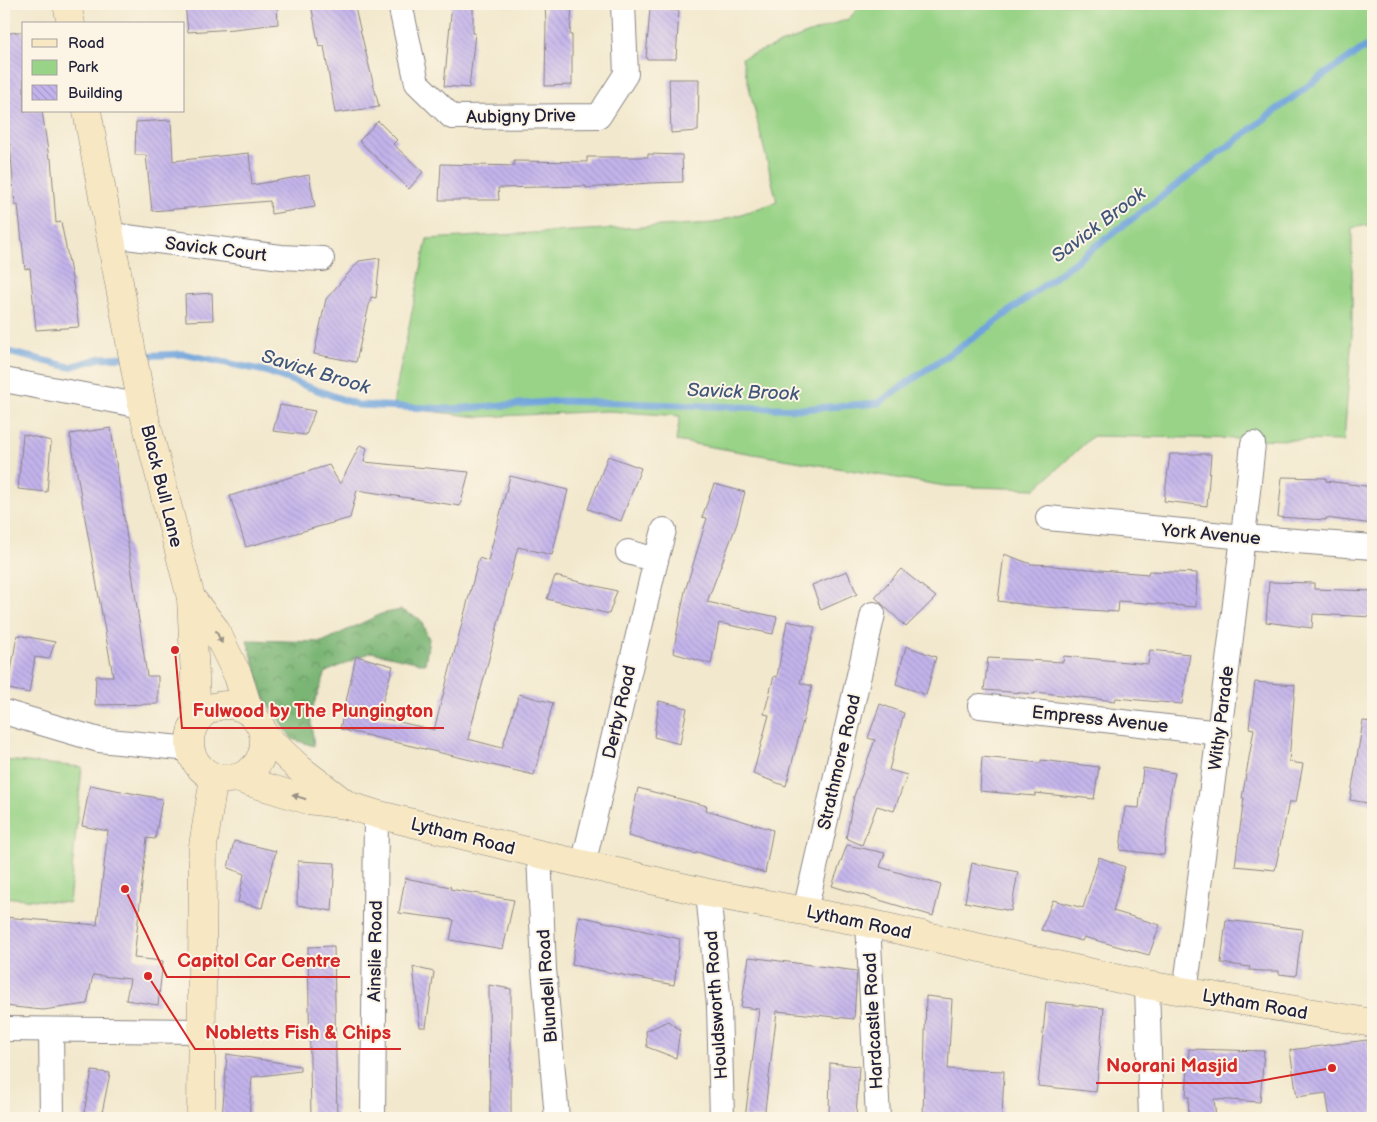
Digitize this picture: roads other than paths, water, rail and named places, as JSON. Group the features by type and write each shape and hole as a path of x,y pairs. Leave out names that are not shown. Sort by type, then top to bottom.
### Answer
{"street":[{"path":"67,4 71,22"},
{"name":"Aubigny Drive","path":"400,4 417,83 452,117 599,116 626,74 624,4"},
{"path":"87,112 111,235"},
{"name":"Savick Court","path":"111,235 281,257 322,259"},
{"name":"Black Bull Lane","path":"111,235 142,406 191,598 197,718"},
{"path":"4,380 142,406"},
{"name":"Withy Parade","path":"1185,992 1220,733 1244,537 1253,444"},
{"name":"York Avenue","path":"1048,518 1244,537 1373,547"},
{"name":"Derby Road","path":"583,865 664,530"},
{"path":"628,552 656,560"},
{"name":"Black Bull Lane","path":"191,598 215,629 238,676 249,712"},
{"name":"Strathmore Road","path":"805,911 873,614"},
{"path":"222,705 236,705 249,712 259,722 264,735 264,751 257,765 245,776 225,778 201,770 192,758 189,744 191,730 197,718 208,709 222,705"},
{"name":"Empress Avenue","path":"980,706 1220,733"},
{"path":"4,712 99,740 180,748 189,744"},
{"name":"Lytham Road","path":"264,735 300,769 347,805"},
{"path":"201,1118 203,846 225,778"},
{"name":"Lytham Road","path":"225,778 308,800 347,805 376,814 583,865 708,893 868,923 1147,985 1373,1024"},
{"name":"Ainslie Road","path":"373,1118 376,814"},
{"name":"Blundell Road","path":"539,854 544,969 557,1118"},
{"name":"Houldsworth Road","path":"708,893 719,1006 722,1118"},
{"name":"Hardcastle Road","path":"868,923 878,1118"},
{"path":"1147,985 1151,1118"},
{"path":"4,1029 202,1032"},
{"path":"51,1030 52,1118"}],"waterway":[{"name":"Savick Brook","path":"139,356 183,354 265,371 358,405 452,409 561,401 803,409 878,403 986,329 1312,83 1373,42"},
{"name":"Savick Brook","path":"4,351 70,367 101,358 128,357"}],"place":[{"name":"Fulwood by The Plungington","path":"175,650"},
{"name":"Capitol Car Centre","path":"125,889"},
{"name":"Nobletts Fish & Chips","path":"148,976"},
{"name":"Noorani Masjid","path":"1332,1068"}]}
